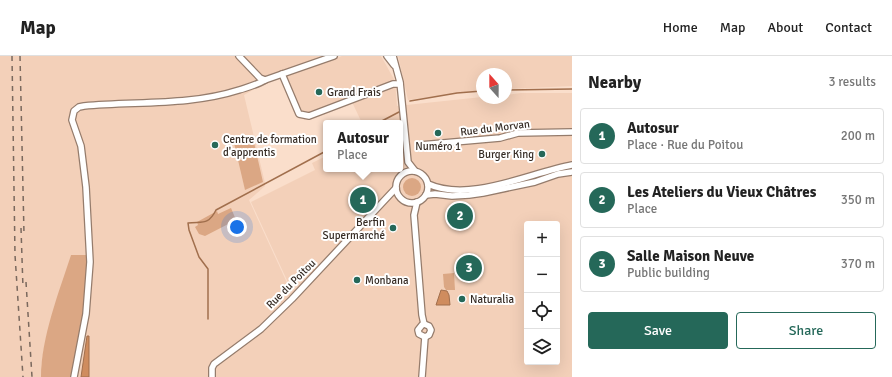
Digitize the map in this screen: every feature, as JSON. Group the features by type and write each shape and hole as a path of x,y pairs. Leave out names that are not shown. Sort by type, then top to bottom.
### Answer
{"street":[{"path":"239,56 260,78 265,80"},
{"path":"74,377 87,308 90,262 86,187 80,143 72,120 74,111 78,107 84,106 162,103 217,97 254,86 265,80 334,56"},
{"path":"387,56 397,69"},
{"path":"393,56 400,84 408,162 404,173 398,179 396,188 397,194 409,203 414,215"},
{"path":"282,74 299,114 304,116 309,116 393,84 400,84"},
{"name":"Rue du Morvan","path":"420,145 500,138 518,133 572,132"},
{"path":"408,162 415,171"},
{"path":"428,184 437,188 452,190 481,188 572,165"},
{"path":"404,173 415,171 421,173 428,184 426,195"},
{"path":"409,203 417,202 426,195 436,194 452,196 483,193 535,182 558,174 572,172"},
{"name":"Rue du Poitou","path":"212,377 212,368 214,364 249,338 292,299 396,188"},
{"path":"386,200 401,198"},
{"path":"417,202 414,215 424,324"},
{"path":"424,324 418,330 419,334 425,337"},
{"path":"422,377 425,337 429,335 431,330 429,326 424,324"}],"shaded area":[{"path":"0,56 324,56 291,69 244,95 265,183 265,186 249,200 288,285 274,307 291,289 251,202 315,170 312,163 323,158 323,172 403,172 403,120 361,120 352,102 304,120 287,76 342,56 381,56 395,81 397,106 476,98 476,104 512,104 512,94 572,93 572,377 75,377 90,255 71,255 46,338 41,365 41,377 0,377"},
{"path":"398,56 572,56 572,86 512,89 512,68 476,68 476,91 408,100"},
{"path":"253,138 263,182 245,190 234,143"},
{"path":"412,178 418,181 421,187 418,193 412,196 406,193 403,187 406,181"},
{"path":"231,208 236,220 205,236 199,234 195,227 198,225 197,222 217,211 218,214"},
{"path":"71,255 90,255 88,302 75,377 41,377 47,331"},
{"path":"454,273 455,290 446,290 444,287 443,274"},
{"path":"441,290 447,291 450,305 436,305"},
{"path":"87,336 89,336 89,377 81,377"}],"waterway":[{"path":"512,90 572,89"},
{"path":"410,101 457,93 476,91"},
{"path":"384,120 399,112"},
{"path":"208,319 208,269 199,257 189,230 188,223 207,221 216,210 323,153"}],"railway":[{"path":"12,56 15,255 23,377"},
{"path":"20,56 24,234"},
{"path":"21,228 23,288"},
{"path":"26,282 32,377"}],"place":[{"name":"Grand Frais","path":"319,92"},
{"name":"Numéro 1","path":"438,133"},
{"name":"Centre de formation d'apprentis","path":"215,145"},
{"name":"Burger King","path":"542,154"},
{"name":"Autosur","path":"363,200"},
{"name":"Les Ateliers du Vieux Châtres","path":"460,216"},
{"name":"Berfin Supermarché","path":"393,228"},
{"name":"Salle Maison Neuve","path":"469,268"},
{"name":"Monbana","path":"357,280"},
{"name":"Naturalia","path":"462,299"}]}
